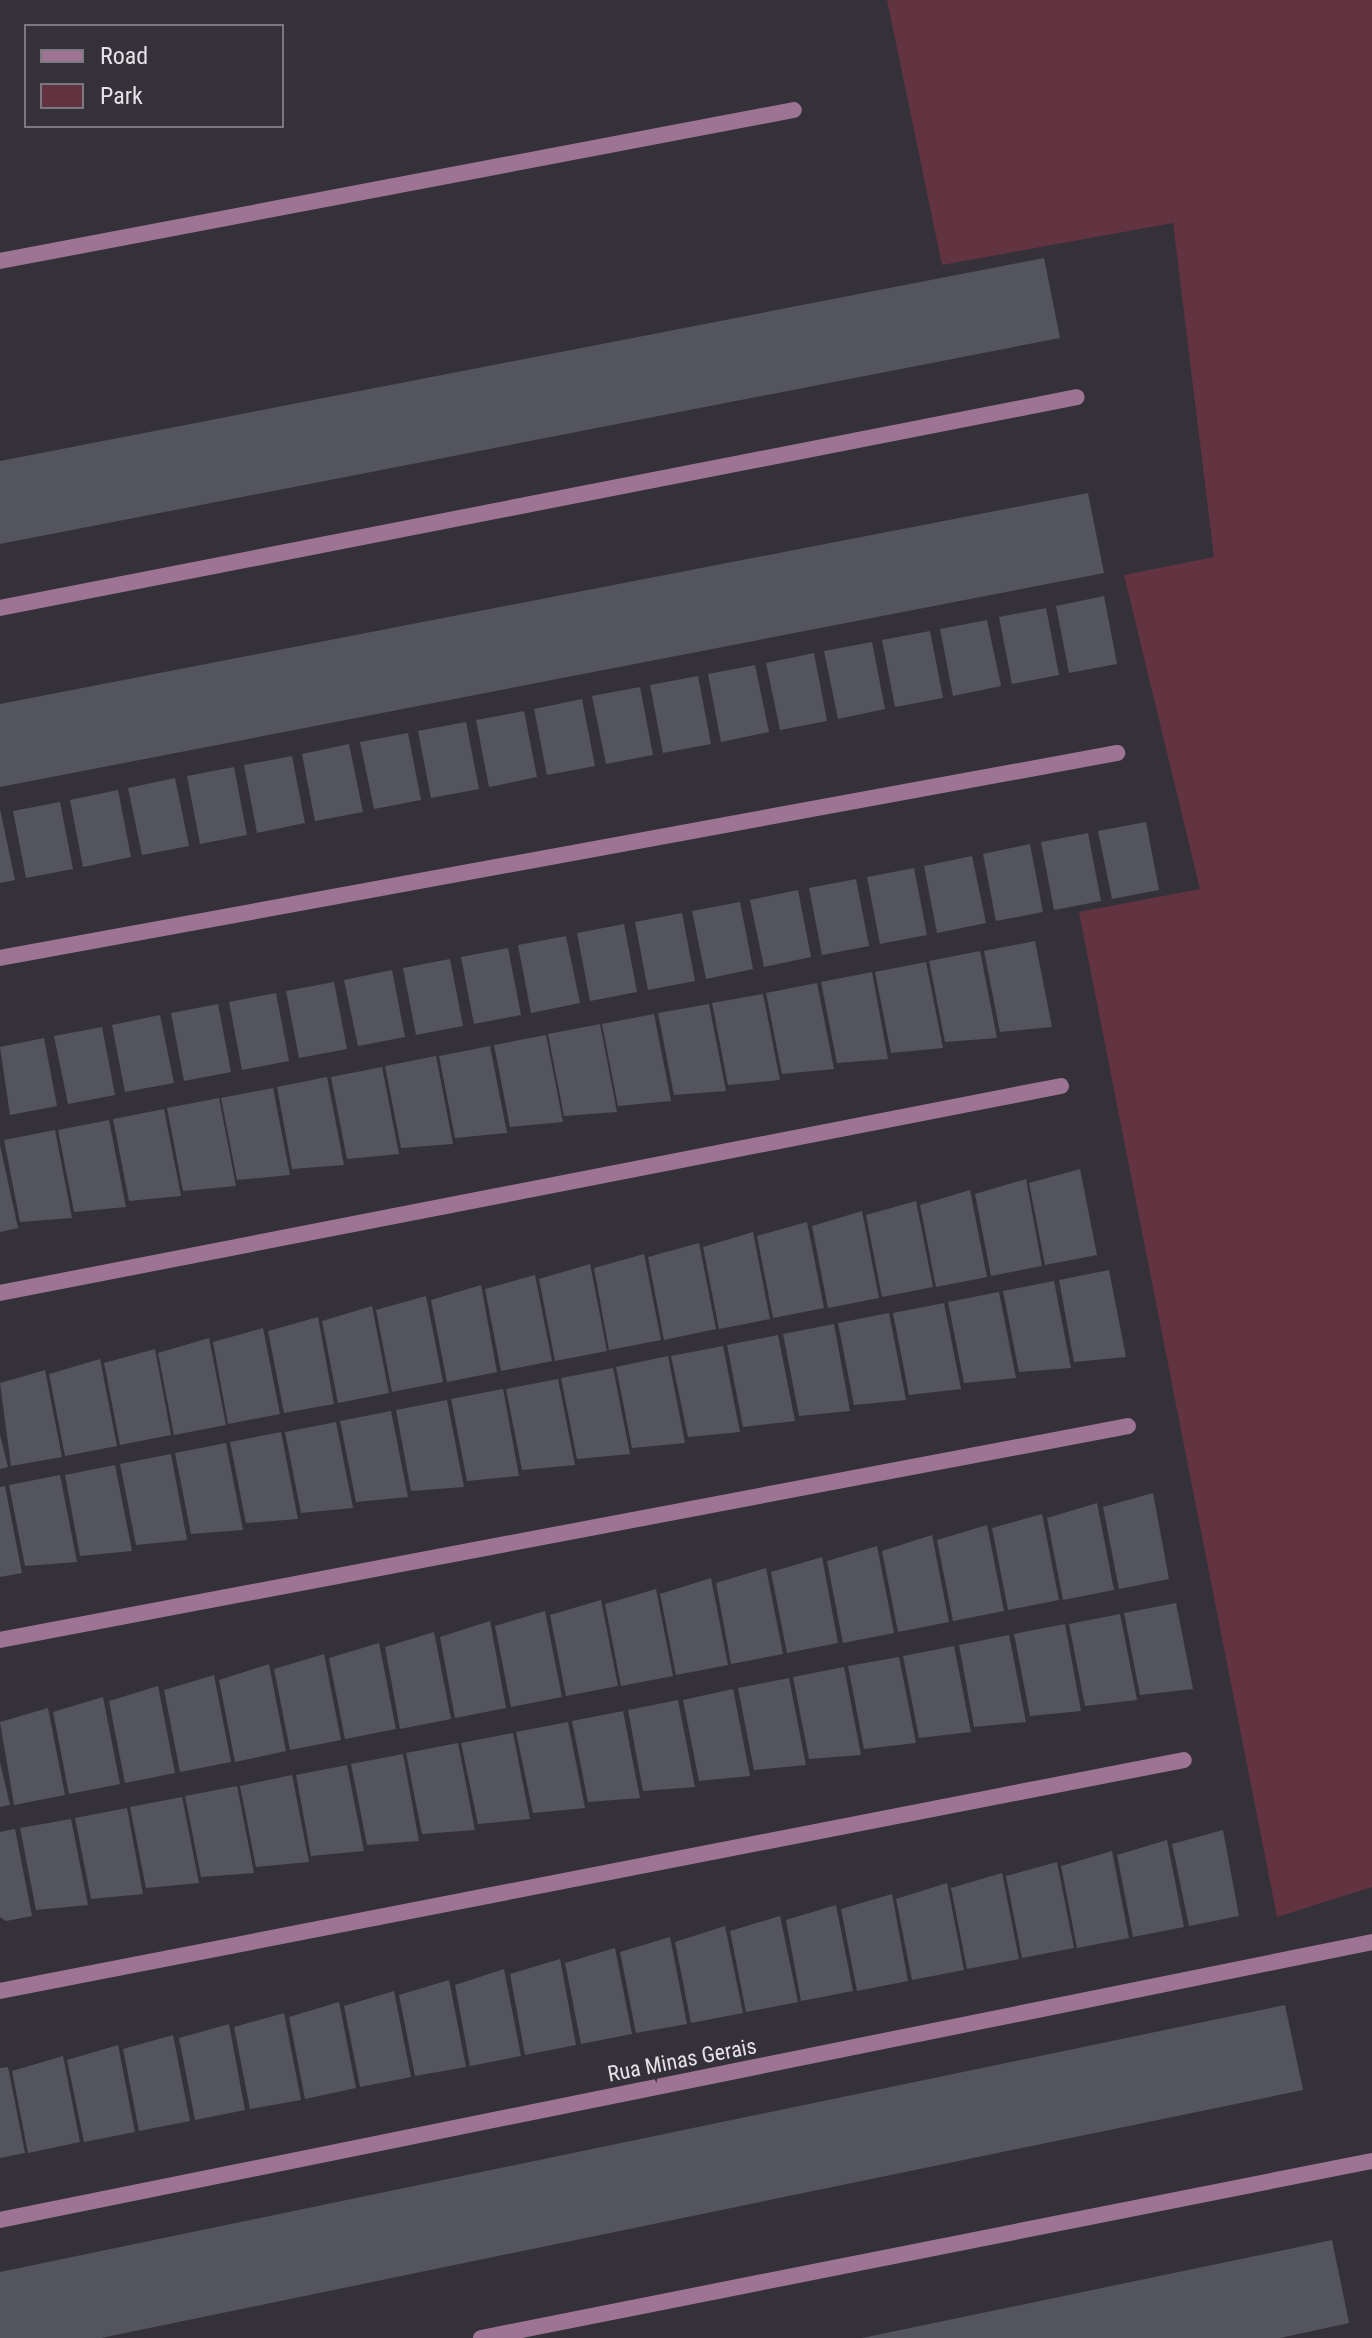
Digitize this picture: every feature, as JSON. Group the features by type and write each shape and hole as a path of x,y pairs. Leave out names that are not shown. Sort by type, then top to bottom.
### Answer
{"street":[{"path":"0,261 794,110"},
{"path":"0,608 1077,397"},
{"path":"0,958 1117,753"},
{"path":"0,1293 1061,1086"},
{"path":"0,1640 1128,1426"},
{"path":"0,1991 1184,1760"},
{"name":"Rua Minas Gerais","path":"0,2220 1372,1942"},
{"path":"481,2338 1372,2161"}],"green space":[{"path":"887,0 1372,0 1372,1887 1277,1917 1079,912 1200,889 1124,575 1214,557 1173,223 942,265"}],"building":[{"path":"1044,258 1060,338 0,544 0,461"},
{"path":"1088,493 1104,573 0,787 0,704"},
{"path":"1104,596 1117,664 1069,673 1056,606"},
{"path":"1046,608 1059,675 1012,684 999,617"},
{"path":"987,620 1001,686 953,696 940,629"},
{"path":"930,631 943,698 895,707 882,640"},
{"path":"872,642 885,709 838,719 824,651"},
{"path":"814,653 827,721 780,730 766,663"},
{"path":"755,665 769,732 721,742 708,674"},
{"path":"698,676 711,744 663,753 650,685"},
{"path":"640,687 653,755 606,764 592,696"},
{"path":"582,699 595,766 547,775 534,709"},
{"path":"524,711 537,777 489,787 476,720"},
{"path":"466,722 479,789 431,798 418,731"},
{"path":"408,733 421,800 374,809 360,742"},
{"path":"349,744 363,812 315,821 302,754"},
{"path":"292,756 305,823 257,833 244,765"},
{"path":"234,767 247,835 200,844 187,776"},
{"path":"175,778 189,846 142,855 128,788"},
{"path":"118,790 131,857 83,867 70,800"},
{"path":"60,802 73,869 26,878 13,811"},
{"path":"0,809 15,880 0,883"},
{"path":"1146,822 1159,890 1112,899 1098,831"},
{"path":"1088,833 1101,901 1054,910 1041,842"},
{"path":"1030,844 1043,912 996,921 983,854"},
{"path":"972,856 986,923 937,933 924,866"},
{"path":"914,868 927,935 880,944 867,877"},
{"path":"856,879 869,946 822,955 809,888"},
{"path":"798,890 811,957 764,967 750,900"},
{"path":"740,902 753,969 706,979 692,911"},
{"path":"682,913 695,981 648,990 635,922"},
{"path":"624,924 637,992 590,1001 577,933"},
{"path":"566,936 580,1003 531,1013 518,945"},
{"path":"1035,941 1052,1027 1000,1032 984,951"},
{"path":"508,948 521,1015 474,1024 461,957"},
{"path":"980,951 997,1038 945,1042 929,961"},
{"path":"450,959 463,1026 416,1035 403,968"},
{"path":"926,962 943,1048 891,1053 875,972"},
{"path":"392,970 405,1037 358,1046 344,980"},
{"path":"872,972 888,1059 837,1063 821,982"},
{"path":"334,982 347,1049 299,1058 286,991"},
{"path":"817,983 834,1069 782,1074 766,993"},
{"path":"276,993 289,1061 242,1070 229,1002"},
{"path":"763,994 780,1080 728,1085 712,1003"},
{"path":"218,1004 231,1072 184,1081 171,1013"},
{"path":"709,1004 726,1091 674,1095 658,1013"},
{"path":"654,1014 671,1101 618,1106 602,1024"},
{"path":"160,1015 174,1083 125,1092 112,1025"},
{"path":"600,1024 617,1112 564,1116 548,1034"},
{"path":"102,1027 115,1095 68,1104 54,1036"},
{"path":"546,1035 563,1122 510,1127 494,1045"},
{"path":"44,1038 57,1106 10,1115 0,1047"},
{"path":"490,1046 507,1133 455,1138 439,1056"},
{"path":"436,1056 453,1144 401,1148 385,1066"},
{"path":"382,1067 399,1154 347,1159 331,1077"},
{"path":"327,1077 344,1165 292,1169 277,1087"},
{"path":"273,1088 290,1175 237,1180 221,1098"},
{"path":"219,1098 236,1186 183,1191 167,1108"},
{"path":"164,1109 181,1196 129,1201 113,1119"},
{"path":"109,1120 126,1207 74,1212 58,1130"},
{"path":"55,1130 72,1218 20,1222 4,1140"},
{"path":"0,1145 18,1228 0,1232"},
{"path":"1080,1169 1097,1255 1045,1265 1029,1183"},
{"path":"1026,1179 1042,1266 991,1276 975,1194"},
{"path":"970,1190 987,1277 936,1287 920,1205"},
{"path":"916,1201 933,1287 882,1297 866,1215"},
{"path":"862,1211 879,1298 828,1308 812,1226"},
{"path":"807,1222 824,1308 773,1318 757,1236"},
{"path":"753,1232 770,1319 719,1329 703,1247"},
{"path":"699,1243 716,1329 664,1340 648,1257"},
{"path":"644,1254 661,1340 609,1350 594,1268"},
{"path":"590,1264 607,1351 555,1361 539,1279"},
{"path":"1109,1270 1126,1357 1074,1362 1059,1280"},
{"path":"535,1275 552,1361 501,1371 485,1289"},
{"path":"1054,1281 1071,1368 1019,1372 1003,1291"},
{"path":"481,1285 497,1372 447,1382 431,1300"},
{"path":"999,1292 1016,1378 964,1383 948,1302"},
{"path":"426,1296 443,1382 392,1392 376,1310"},
{"path":"944,1303 961,1389 909,1395 893,1313"},
{"path":"372,1306 389,1393 338,1403 322,1321"},
{"path":"889,1313 906,1400 854,1405 838,1323"},
{"path":"318,1317 334,1404 284,1413 268,1331"},
{"path":"834,1324 850,1411 799,1416 783,1334"},
{"path":"263,1328 280,1414 228,1424 213,1342"},
{"path":"778,1335 795,1421 743,1427 727,1345"},
{"path":"209,1338 226,1425 174,1435 158,1353"},
{"path":"723,1346 740,1432 688,1437 671,1356"},
{"path":"155,1349 171,1435 120,1445 104,1363"},
{"path":"668,1356 685,1443 632,1448 616,1367"},
{"path":"100,1359 117,1446 65,1456 49,1374"},
{"path":"613,1368 630,1454 577,1459 561,1378"},
{"path":"45,1370 62,1457 11,1466 0,1383"},
{"path":"558,1379 575,1465 522,1470 506,1389"},
{"path":"503,1389 519,1476 467,1481 451,1399"},
{"path":"447,1400 464,1487 411,1491 396,1410"},
{"path":"391,1411 408,1497 356,1502 340,1421"},
{"path":"336,1422 353,1508 301,1513 285,1432"},
{"path":"281,1432 298,1519 246,1523 230,1442"},
{"path":"0,1435 8,1467 0,1469"},
{"path":"226,1443 243,1530 191,1534 175,1453"},
{"path":"171,1454 187,1540 136,1545 120,1464"},
{"path":"115,1465 132,1551 80,1556 65,1475"},
{"path":"60,1475 77,1562 25,1566 9,1485"},
{"path":"5,1486 22,1573 0,1577 0,1487"},
{"path":"1153,1493 1169,1579 1119,1589 1103,1507"},
{"path":"1097,1503 1114,1590 1063,1600 1047,1518"},
{"path":"1042,1514 1059,1600 1008,1610 992,1528"},
{"path":"987,1525 1004,1611 953,1621 937,1540"},
{"path":"932,1535 949,1622 898,1632 882,1551"},
{"path":"877,1546 894,1633 843,1643 827,1561"},
{"path":"822,1557 838,1643 787,1653 771,1572"},
{"path":"766,1568 783,1654 731,1664 716,1583"},
{"path":"711,1578 728,1665 676,1675 660,1594"},
{"path":"656,1589 673,1676 621,1686 605,1604"},
{"path":"601,1600 618,1686 566,1696 550,1615"},
{"path":"1176,1603 1193,1689 1140,1695 1124,1613"},
{"path":"545,1611 562,1697 511,1707 495,1626"},
{"path":"1120,1614 1137,1700 1085,1706 1069,1624"},
{"path":"490,1621 506,1708 455,1718 440,1637"},
{"path":"1065,1624 1081,1711 1030,1716 1014,1634"},
{"path":"434,1632 451,1719 400,1729 385,1647"},
{"path":"1009,1635 1026,1722 974,1727 959,1645"},
{"path":"379,1643 396,1729 345,1739 329,1658"},
{"path":"954,1646 971,1732 919,1738 903,1656"},
{"path":"324,1654 341,1740 290,1750 274,1669"},
{"path":"899,1657 916,1743 864,1749 848,1666"},
{"path":"269,1664 286,1751 235,1762 219,1680"},
{"path":"844,1667 861,1755 809,1759 793,1677"},
{"path":"214,1675 231,1762 180,1772 164,1690"},
{"path":"789,1678 806,1765 754,1770 738,1688"},
{"path":"158,1686 175,1773 125,1783 109,1701"},
{"path":"733,1689 750,1776 699,1781 683,1700"},
{"path":"103,1697 120,1784 69,1794 53,1712"},
{"path":"678,1700 695,1787 643,1791 628,1710"},
{"path":"48,1708 65,1795 14,1805 0,1722"},
{"path":"623,1711 640,1798 588,1802 572,1721"},
{"path":"568,1722 585,1808 533,1813 516,1732"},
{"path":"513,1733 530,1819 478,1824 461,1743"},
{"path":"458,1743 475,1830 422,1834 406,1753"},
{"path":"403,1754 419,1841 367,1845 351,1764"},
{"path":"0,1762 10,1805 0,1807"},
{"path":"347,1765 364,1851 311,1856 296,1775"},
{"path":"292,1775 309,1862 256,1867 240,1786"},
{"path":"237,1786 254,1873 201,1877 185,1796"},
{"path":"182,1797 199,1883 146,1888 130,1807"},
{"path":"127,1808 143,1894 91,1899 75,1818"},
{"path":"71,1819 88,1905 36,1910 20,1828"},
{"path":"15,1829 32,1916 6,1921 0,1917 0,1832"},
{"path":"1223,1830 1239,1916 1189,1926 1172,1844"},
{"path":"1167,1840 1184,1927 1133,1937 1117,1855"},
{"path":"1112,1851 1129,1938 1077,1948 1061,1866"},
{"path":"1057,1862 1074,1948 1022,1958 1006,1876"},
{"path":"1002,1873 1019,1959 967,1969 951,1888"},
{"path":"947,1883 964,1970 912,1980 896,1899"},
{"path":"892,1894 908,1981 857,1991 841,1909"},
{"path":"836,1905 853,1991 801,2001 786,1920"},
{"path":"780,1916 798,2002 746,2012 730,1931"},
{"path":"725,1926 743,2013 691,2023 675,1942"},
{"path":"670,1937 687,2024 636,2033 620,1952"},
{"path":"615,1948 632,2034 581,2044 565,1963"},
{"path":"560,1959 576,2045 525,2055 510,1974"},
{"path":"504,1969 521,2056 470,2066 455,1985"},
{"path":"449,1980 466,2067 415,2076 399,1995"},
{"path":"394,1991 411,2077 360,2087 344,2006"},
{"path":"339,2002 356,2088 305,2099 289,2017"},
{"path":"1285,2005 1303,2090 101,2338 0,2338 0,2272"},
{"path":"284,2013 301,2100 250,2109 234,2027"},
{"path":"229,2024 245,2110 195,2120 179,2038"},
{"path":"173,2035 190,2121 139,2131 123,2049"},
{"path":"118,2045 135,2132 84,2142 67,2060"},
{"path":"63,2056 80,2142 28,2153 12,2071"},
{"path":"8,2067 25,2153 0,2158 0,2068"},
{"path":"1332,2240 1349,2323 1280,2338 862,2338"}]}
